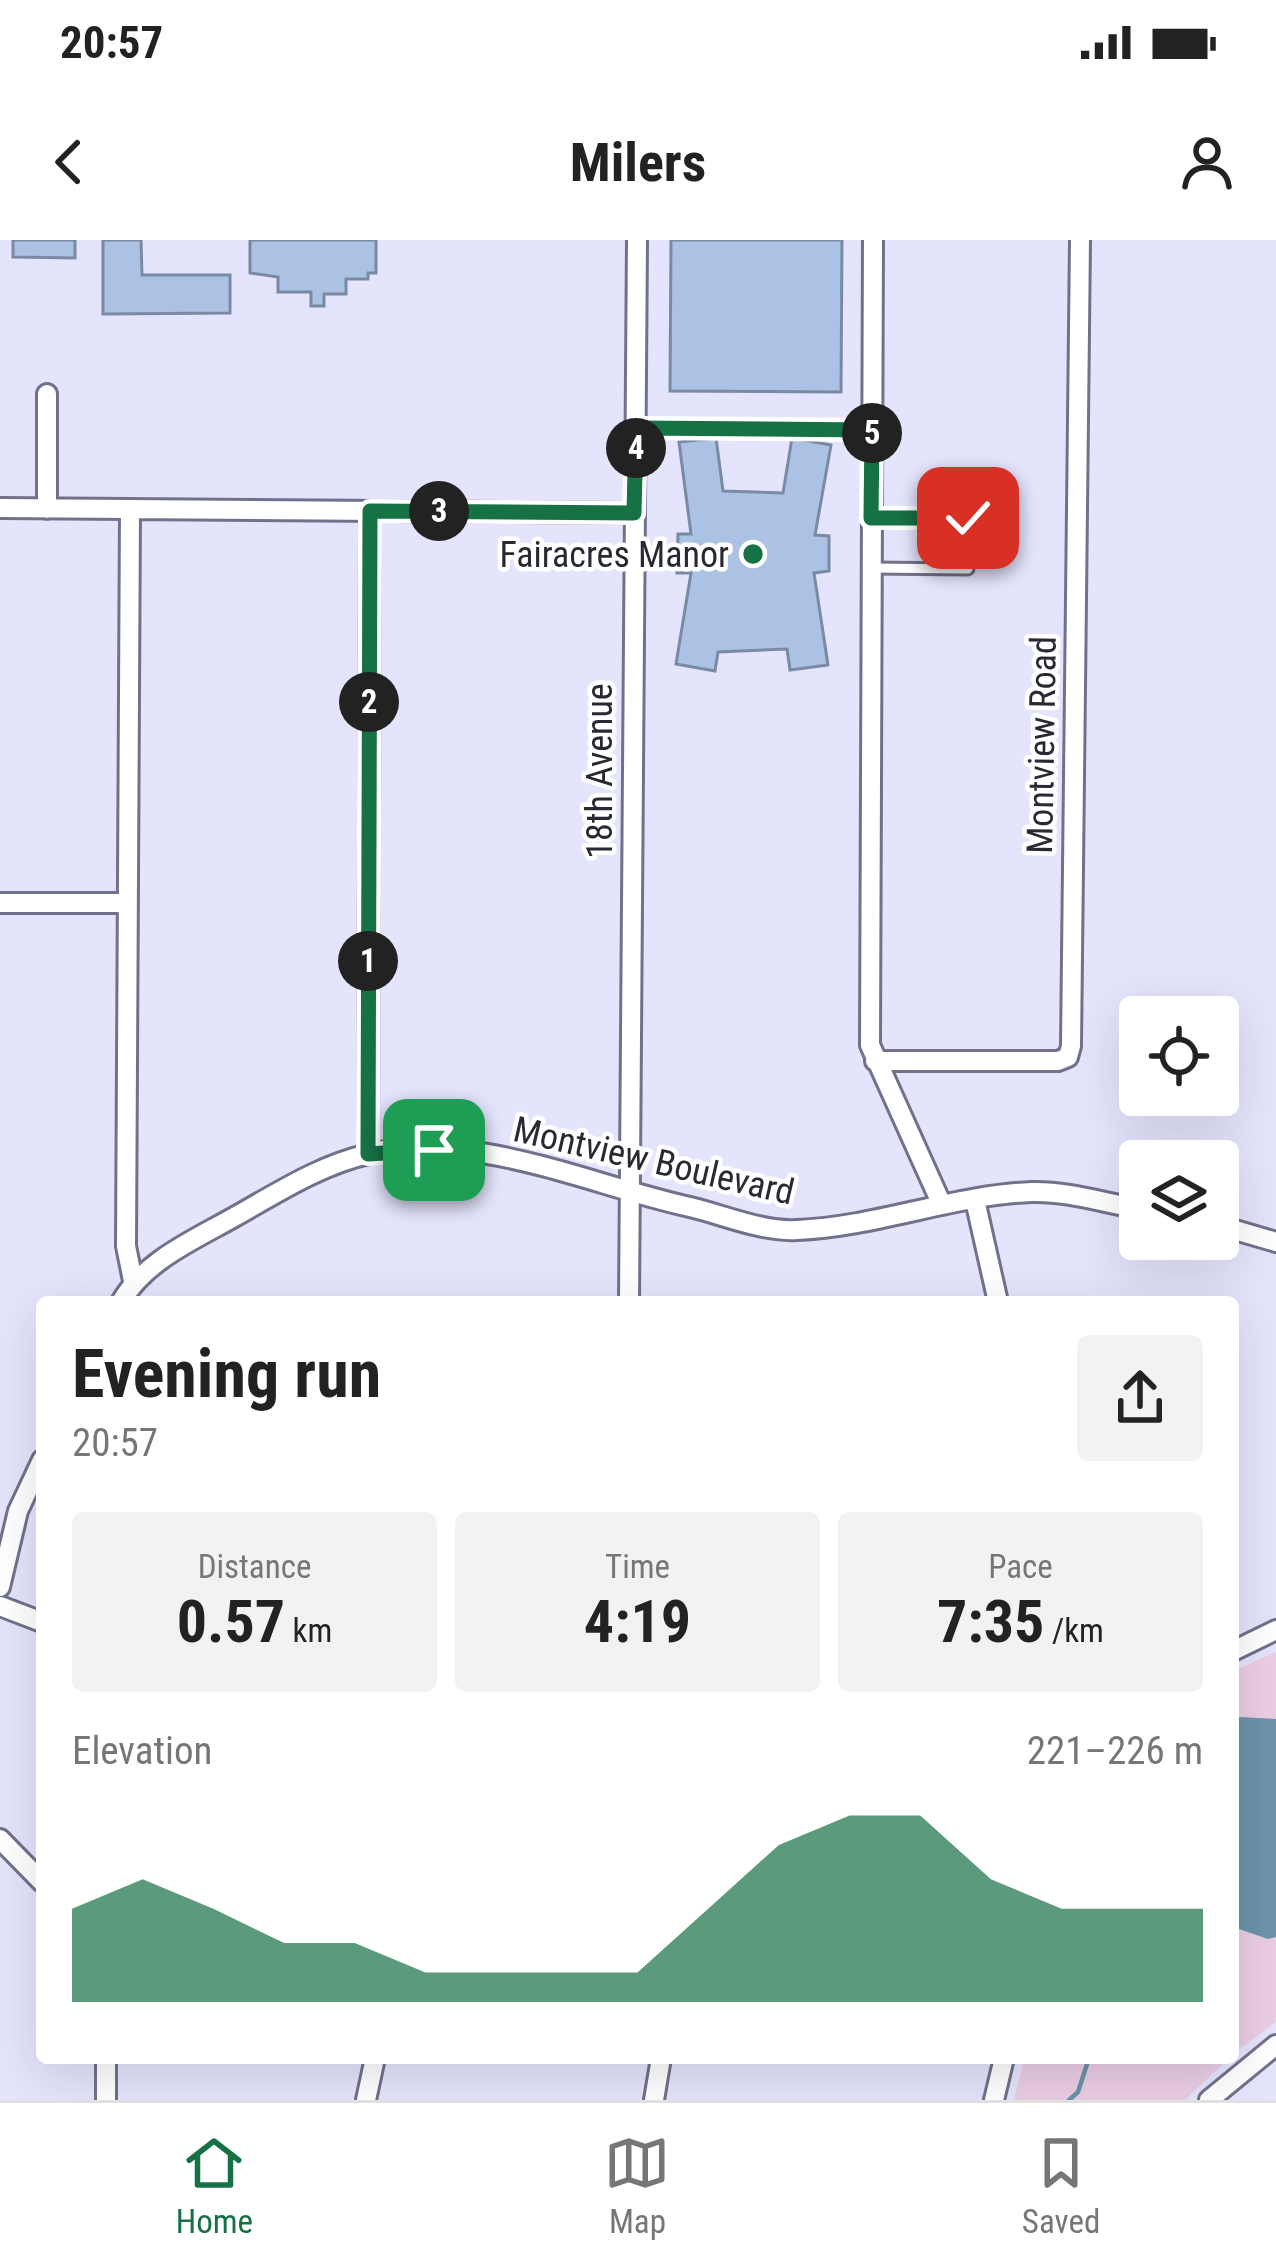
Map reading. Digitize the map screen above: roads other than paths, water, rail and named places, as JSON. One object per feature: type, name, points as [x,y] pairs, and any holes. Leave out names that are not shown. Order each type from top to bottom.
[{"type":"street","name":"18th Avenue","points":[[629,1296],[637,240]]},
{"type":"street","points":[[873,240],[868,1013],[875,1061],[942,1205]]},
{"type":"street","name":"Montview Road","points":[[875,1061],[1058,1061],[1068,1057],[1071,1046],[1080,240]]},
{"type":"street","points":[[47,394],[47,508]]},
{"type":"street","points":[[0,508],[634,513]]},
{"type":"street","points":[[130,510],[126,1246],[134,1281]]},
{"type":"street","points":[[368,1154],[370,511]]},
{"type":"street","points":[[0,903],[125,903]]},
{"type":"street","name":"Montview Boulevard","points":[[125,1296],[134,1281],[178,1249],[321,1171],[368,1154],[462,1150],[528,1162],[627,1193],[797,1230],[1036,1192],[1119,1206]]},
{"type":"street","points":[[975,1200],[997,1296]]},
{"type":"street","points":[[1239,1231],[1276,1242]]},
{"type":"street","points":[[0,1587],[18,1511],[36,1473]]},
{"type":"street","points":[[0,1606],[36,1620]]},
{"type":"street","points":[[1239,1648],[1276,1630]]},
{"type":"street","points":[[0,1839],[36,1876]]},
{"type":"street","points":[[1209,2100],[1276,2045]]},
{"type":"street","points":[[106,2064],[106,2100]]},
{"type":"street","points":[[366,2100],[374,2064]]},
{"type":"street","points":[[654,2100],[660,2064]]},
{"type":"street","points":[[994,2100],[1003,2064]]},
{"type":"lane","points":[[636,428],[872,430]]},
{"type":"lane","points":[[871,518],[968,518],[968,569],[871,568]]},
{"type":"water","points":[[1239,1717],[1276,1719],[1276,1937],[1268,1939],[1239,1929]]},
{"type":"waterway","points":[[1069,2100],[1078,2092],[1087,2064]]},
{"type":"place","name":"Fairacres Manor","points":[[753,554]]}]
